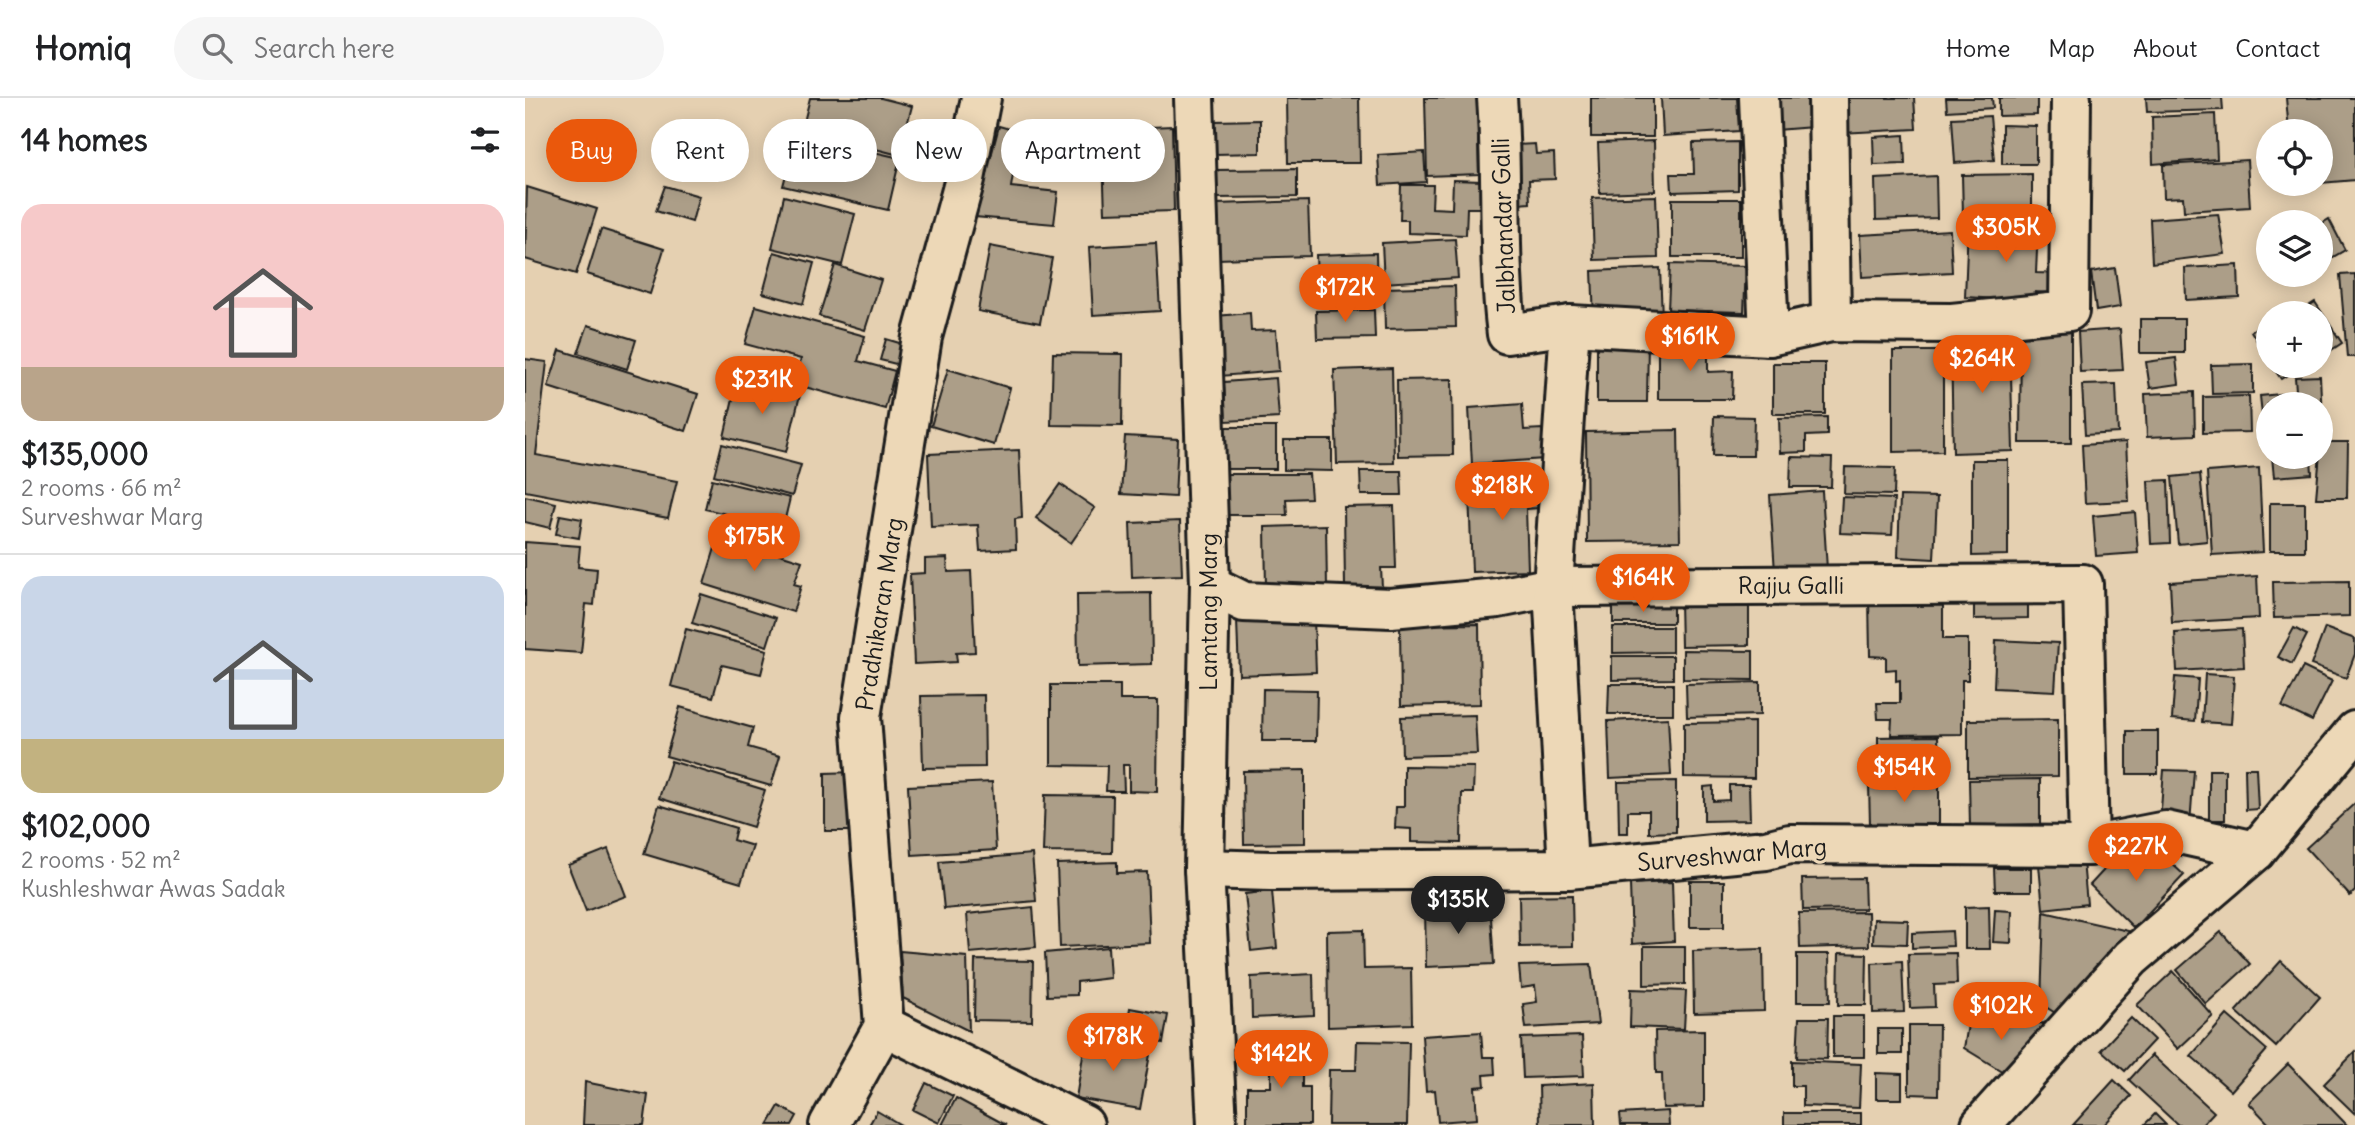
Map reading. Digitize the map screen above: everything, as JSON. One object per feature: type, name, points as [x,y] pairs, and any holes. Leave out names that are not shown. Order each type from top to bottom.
[{"type":"street","name":"Pradhikaran Marg","points":[[884,1026],[862,717],[922,337],[965,179],[981,98]]},
{"type":"street","name":"Lamtang Marg","points":[[1194,98],[1210,585],[1204,869],[1217,1125]]},
{"type":"street","name":"Jalbhandar Galli","points":[[1497,98],[1502,165],[1501,284],[1507,334],[1570,325],[1769,336],[1831,323],[1952,323],[2069,311],[2071,98]]},
{"type":"street","points":[[1759,98],[1769,336]]},
{"type":"street","points":[[1828,98],[1831,323]]},
{"type":"street","points":[[1568,869],[1553,587],[1570,325]]},
{"type":"street","name":"Rajju Galli","points":[[1210,585],[1244,602],[1391,608],[1498,598],[1553,587],[2083,584],[2089,846]]},
{"type":"street","points":[[1981,1125],[2131,958],[2256,851],[2355,731]]},
{"type":"street","name":"Surveshwar Marg","points":[[1204,869],[1568,869],[1766,850],[1790,844],[2089,846],[2167,831],[2256,851]]},
{"type":"street","points":[[829,1125],[884,1026],[1084,1125]]},
{"type":"building","points":[[810,98],[881,98],[912,106],[909,119],[891,119],[891,153],[877,149],[877,119],[805,119]]},
{"type":"building","points":[[1287,98],[1359,98],[1360,163],[1288,163]]},
{"type":"building","points":[[1425,98],[1477,98],[1479,174],[1427,176]]},
{"type":"building","points":[[1591,98],[1653,98],[1653,137],[1591,137]]},
{"type":"building","points":[[1661,98],[1737,98],[1739,131],[1663,136]]},
{"type":"building","points":[[1761,98],[1823,98],[1825,126],[1763,131]]},
{"type":"building","points":[[1839,98],[1914,98],[1916,129],[1841,133]]},
{"type":"building","points":[[1946,98],[1992,98],[1993,108],[1947,111]]},
{"type":"building","points":[[1999,98],[2037,98],[2037,115],[1999,116]]},
{"type":"building","points":[[2146,98],[2222,98],[2223,110],[2147,112]]},
{"type":"building","points":[[2286,98],[2355,98],[2355,180],[2333,182],[2333,119],[2288,119]]},
{"type":"building","points":[[2215,114],[2217,159],[2153,164],[2152,117]]},
{"type":"building","points":[[1990,116],[1994,160],[1955,163],[1952,118]]},
{"type":"building","points":[[1260,120],[1260,153],[1215,154],[1214,121]]},
{"type":"building","points":[[2002,125],[2036,126],[2036,164],[2002,164]]},
{"type":"building","points":[[1165,126],[1172,126],[1174,211],[1105,213],[1104,182],[1165,182]]},
{"type":"building","points":[[1001,127],[1001,182],[1012,182],[1011,187],[1058,192],[1054,224],[975,217],[984,182],[987,182],[987,172]]},
{"type":"building","points":[[1904,135],[1905,164],[1874,165],[1873,137]]},
{"type":"building","points":[[1654,141],[1655,191],[1600,193],[1598,143]]},
{"type":"building","points":[[1738,142],[1738,190],[1672,192],[1671,174],[1694,174],[1693,143]]},
{"type":"building","points":[[1535,144],[1536,154],[1554,153],[1555,179],[1529,180],[1530,203],[1517,204],[1514,145]]},
{"type":"building","points":[[1424,152],[1426,182],[1380,185],[1378,155]]},
{"type":"building","points":[[877,153],[891,156],[891,182],[894,182],[888,210],[783,186],[784,182],[877,182]]},
{"type":"building","points":[[2247,160],[2250,207],[2184,211],[2183,197],[2164,198],[2163,165]]},
{"type":"building","points":[[1297,169],[1297,197],[1216,198],[1216,170]]},
{"type":"building","points":[[2032,174],[2032,213],[1963,215],[1962,175]]},
{"type":"building","points":[[1936,176],[1937,218],[1876,220],[1875,179]]},
{"type":"building","points":[[1453,180],[1482,181],[1482,208],[1467,208],[1466,235],[1408,233],[1408,220],[1400,220],[1401,185],[1433,185],[1432,208],[1452,209]]},
{"type":"building","points":[[665,186],[699,196],[692,222],[656,211]]},
{"type":"building","points":[[527,187],[597,209],[576,274],[525,259]]},
{"type":"building","points":[[784,196],[855,214],[842,265],[772,248]]},
{"type":"building","points":[[1656,196],[1658,258],[1594,260],[1592,198]]},
{"type":"building","points":[[1672,199],[1741,199],[1741,257],[1672,257]]},
{"type":"building","points":[[1308,201],[1310,256],[1217,259],[1216,204]]},
{"type":"building","points":[[2218,214],[2225,254],[2152,263],[2150,219]]},
{"type":"building","points":[[1968,224],[2038,227],[2036,273],[2065,274],[2065,294],[2035,292],[2034,301],[1965,297]]},
{"type":"building","points":[[2333,227],[2345,250],[2333,257]]},
{"type":"building","points":[[601,229],[664,249],[650,294],[587,274]]},
{"type":"building","points":[[1950,230],[1952,272],[1862,277],[1860,235]]},
{"type":"building","points":[[1455,239],[1458,278],[1384,283],[1382,243]]},
{"type":"building","points":[[1156,243],[1160,311],[1093,315],[1089,247]]},
{"type":"building","points":[[990,246],[1052,258],[1040,323],[978,311]]},
{"type":"building","points":[[774,252],[814,263],[803,304],[763,293]]},
{"type":"building","points":[[1376,253],[1377,299],[1318,301],[1316,255]]},
{"type":"building","points":[[1670,264],[1746,266],[1744,312],[1668,310]]},
{"type":"building","points":[[835,265],[881,280],[865,330],[819,316]]},
{"type":"building","points":[[2238,265],[2239,297],[2186,300],[2185,268]]},
{"type":"building","points":[[1660,268],[1662,317],[1594,320],[1592,271]]},
{"type":"building","points":[[2115,268],[2120,307],[2096,311],[2091,272]]},
{"type":"building","points":[[2355,274],[2355,357],[2347,357],[2340,275]]},
{"type":"building","points":[[1455,286],[1456,327],[1385,329],[1384,288]]},
{"type":"building","points":[[756,306],[865,336],[858,361],[895,371],[885,409],[794,384],[801,359],[745,344]]},
{"type":"building","points":[[1374,310],[1375,338],[1317,339],[1316,311]]},
{"type":"building","points":[[1250,313],[1251,331],[1276,330],[1279,371],[1220,376],[1216,316]]},
{"type":"building","points":[[2140,319],[2184,319],[2184,353],[2140,353]]},
{"type":"building","points":[[588,325],[636,340],[627,369],[578,353]]},
{"type":"building","points":[[2120,329],[2123,370],[2080,372],[2078,332]]},
{"type":"building","points":[[2333,329],[2342,343],[2333,349]]},
{"type":"building","points":[[2071,332],[2071,443],[2020,443],[2021,333]]},
{"type":"building","points":[[2010,337],[2013,451],[1953,453],[1951,338]]},
{"type":"building","points":[[886,339],[906,345],[900,365],[880,360]]},
{"type":"building","points":[[1597,342],[1648,342],[1647,402],[1597,402]]},
{"type":"building","points":[[1658,342],[1708,342],[1708,372],[1733,371],[1732,399],[1658,399]]},
{"type":"building","points":[[560,350],[698,394],[686,431],[548,387]]},
{"type":"building","points":[[1893,351],[1943,351],[1943,451],[1893,452]]},
{"type":"building","points":[[1053,353],[1123,354],[1122,426],[1051,425]]},
{"type":"building","points":[[2176,358],[2179,384],[2150,388],[2146,362]]},
{"type":"building","points":[[525,359],[547,362],[536,455],[677,481],[668,518],[525,491]]},
{"type":"building","points":[[1773,363],[1825,363],[1825,414],[1773,414]]},
{"type":"building","points":[[2253,364],[2253,393],[2212,394],[2211,365]]},
{"type":"building","points":[[1392,368],[1394,463],[1337,464],[1334,370]]},
{"type":"building","points":[[948,369],[1010,388],[994,445],[931,426]]},
{"type":"building","points":[[1276,378],[1279,418],[1226,421],[1224,382]]},
{"type":"building","points":[[2295,378],[2320,378],[2321,392],[2296,392]]},
{"type":"building","points":[[1452,379],[1453,455],[1398,456],[1397,380]]},
{"type":"building","points":[[737,381],[800,395],[786,452],[724,437]]},
{"type":"building","points":[[2116,384],[2118,433],[2085,435],[2082,385]]},
{"type":"building","points":[[2194,392],[2195,435],[2147,437],[2145,394]]},
{"type":"building","points":[[2249,396],[2250,432],[2203,433],[2203,397]]},
{"type":"building","points":[[1522,404],[1524,430],[1542,429],[1544,459],[1472,464],[1469,408]]},
{"type":"building","points":[[1714,416],[1754,417],[1753,456],[1713,456]]},
{"type":"building","points":[[1827,417],[1827,435],[1806,436],[1806,452],[1780,453],[1779,418]]},
{"type":"building","points":[[1219,427],[1276,427],[1276,469],[1219,469]]},
{"type":"building","points":[[1678,430],[1680,541],[1587,542],[1586,432]]},
{"type":"building","points":[[1125,436],[1178,439],[1175,497],[1121,494]]},
{"type":"building","points":[[1284,440],[1332,440],[1332,471],[1284,470]]},
{"type":"building","points":[[2126,442],[2129,501],[2085,503],[2082,445]]},
{"type":"building","points":[[2333,442],[2348,442],[2347,498],[2316,498],[2319,469],[2333,469]]},
{"type":"building","points":[[722,444],[801,465],[792,496],[714,475]]},
{"type":"building","points":[[1019,450],[1022,518],[1015,519],[1016,549],[980,551],[978,525],[931,527],[928,454]]},
{"type":"building","points":[[1791,457],[1832,458],[1831,487],[1790,487]]},
{"type":"building","points":[[1972,460],[2008,460],[2008,555],[1972,556]]},
{"type":"building","points":[[1845,467],[1895,468],[1894,495],[1844,494]]},
{"type":"building","points":[[2259,469],[2263,552],[2212,555],[2207,472]]},
{"type":"building","points":[[2273,469],[2312,469],[2312,474],[2274,477]]},
{"type":"building","points":[[1360,471],[1401,471],[1402,495],[1361,495]]},
{"type":"building","points":[[1538,473],[1539,508],[1526,509],[1528,570],[1472,572],[1469,492],[1489,491],[1489,475]]},
{"type":"building","points":[[1224,474],[1309,474],[1311,498],[1286,499],[1287,515],[1223,515]]},
{"type":"building","points":[[2200,474],[2207,541],[2178,544],[2172,477]]},
{"type":"building","points":[[712,479],[790,498],[783,527],[705,509]]},
{"type":"building","points":[[2168,480],[2170,543],[2151,544],[2148,481]]},
{"type":"building","points":[[1060,484],[1095,508],[1071,543],[1036,518]]},
{"type":"building","points":[[1822,491],[1827,569],[1775,572],[1770,495]]},
{"type":"building","points":[[525,496],[556,503],[550,528],[525,522]]},
{"type":"building","points":[[1900,496],[1937,497],[1934,559],[1898,557]]},
{"type":"building","points":[[1842,497],[1894,499],[1892,535],[1840,533]]},
{"type":"building","points":[[2270,503],[2305,503],[2305,551],[2270,551]]},
{"type":"building","points":[[1394,506],[1396,568],[1381,568],[1382,587],[1345,588],[1344,507]]},
{"type":"building","points":[[2135,512],[2138,553],[2096,556],[2093,516]]},
{"type":"building","points":[[560,515],[582,519],[579,538],[556,534]]},
{"type":"building","points":[[1180,521],[1182,575],[1132,577],[1130,523]]},
{"type":"building","points":[[1326,525],[1327,588],[1266,590],[1265,527]]},
{"type":"building","points":[[719,535],[802,561],[794,584],[801,586],[793,612],[704,584]]},
{"type":"building","points":[[525,542],[580,546],[578,567],[597,569],[594,605],[586,604],[581,653],[525,649]]},
{"type":"building","points":[[947,558],[948,572],[971,571],[975,652],[956,653],[957,662],[914,664],[910,574],[925,573],[925,559]]},
{"type":"building","points":[[2257,576],[2259,618],[2172,623],[2170,582]]},
{"type":"building","points":[[2349,581],[2349,616],[2274,618],[2273,582]]},
{"type":"building","points":[[1151,593],[1152,664],[1078,666],[1077,594]]},
{"type":"building","points":[[701,594],[776,618],[767,646],[692,623]]},
{"type":"building","points":[[1974,596],[2028,596],[2028,618],[1974,619]]},
{"type":"building","points":[[1869,597],[1943,597],[1943,639],[1968,639],[1968,680],[1962,680],[1962,734],[1891,735],[1892,719],[1878,719],[1877,703],[1900,703],[1900,680],[1896,681],[1896,669],[1886,670],[1886,657],[1870,656]]},
{"type":"building","points":[[1680,601],[1749,601],[1749,645],[1681,646]]},
{"type":"building","points":[[1613,605],[1673,605],[1673,623],[1613,623]]},
{"type":"building","points":[[1314,619],[1316,672],[1239,675],[1237,621]]},
{"type":"building","points":[[1479,624],[1480,704],[1401,706],[1400,625]]},
{"type":"building","points":[[1613,627],[1672,627],[1672,652],[1613,653]]},
{"type":"building","points":[[2294,628],[2307,635],[2292,664],[2278,657]]},
{"type":"building","points":[[2325,628],[2355,639],[2355,654],[2346,678],[2311,665]]},
{"type":"building","points":[[686,629],[767,650],[761,674],[722,665],[713,697],[671,686]]},
{"type":"building","points":[[2242,629],[2244,667],[2177,671],[2175,633]]},
{"type":"building","points":[[1996,640],[2058,643],[2055,691],[1994,688]]},
{"type":"building","points":[[1683,650],[1753,651],[1753,680],[1683,679]]},
{"type":"building","points":[[1612,656],[1673,656],[1673,679],[1612,680]]},
{"type":"building","points":[[2303,667],[2332,681],[2312,721],[2282,707]]},
{"type":"building","points":[[2205,674],[2234,676],[2231,724],[2202,722]]},
{"type":"building","points":[[2175,677],[2198,679],[2195,721],[2172,719]]},
{"type":"building","points":[[1760,682],[1760,715],[1687,717],[1686,684]]},
{"type":"building","points":[[1609,684],[1673,684],[1673,714],[1608,714]]},
{"type":"building","points":[[1051,685],[1120,685],[1120,700],[1158,700],[1157,792],[1129,791],[1129,765],[1123,765],[1124,791],[1106,791],[1107,766],[1051,765]]},
{"type":"building","points":[[1263,689],[1317,690],[1316,741],[1262,741]]},
{"type":"building","points":[[984,695],[985,767],[923,768],[921,696]]},
{"type":"building","points":[[680,707],[753,728],[748,747],[780,756],[771,786],[666,756]]},
{"type":"building","points":[[1475,715],[1477,754],[1402,756],[1401,717]]},
{"type":"building","points":[[1668,718],[1671,775],[1610,778],[1608,721]]},
{"type":"building","points":[[2058,719],[2058,776],[1968,777],[1968,720]]},
{"type":"building","points":[[1754,722],[1754,778],[1684,777],[1684,723]]},
{"type":"building","points":[[2127,731],[2158,731],[2158,774],[2127,774]]},
{"type":"building","points":[[1938,736],[1939,776],[1878,778],[1878,737]]},
{"type":"building","points":[[671,761],[765,790],[753,827],[659,798]]},
{"type":"building","points":[[1404,766],[1474,767],[1473,793],[1462,793],[1461,843],[1411,842],[1411,829],[1395,828],[1396,807],[1404,807]]},
{"type":"building","points":[[2245,768],[2256,768],[2258,809],[2246,810]]},
{"type":"building","points":[[1305,770],[1305,843],[1244,844],[1243,771]]},
{"type":"building","points":[[2164,770],[2194,771],[2190,824],[2160,822]]},
{"type":"building","points":[[2209,770],[2225,770],[2225,820],[2209,820]]},
{"type":"building","points":[[854,772],[854,831],[825,831],[825,773]]},
{"type":"building","points":[[2040,779],[2040,824],[1970,826],[1969,780]]},
{"type":"building","points":[[1676,781],[1676,832],[1649,833],[1649,811],[1628,811],[1628,833],[1619,833],[1618,782]]},
{"type":"building","points":[[992,782],[996,850],[912,855],[908,786]]},
{"type":"building","points":[[1939,783],[1939,824],[1870,824],[1869,784]]},
{"type":"building","points":[[1729,785],[1749,785],[1750,820],[1704,821],[1704,787],[1713,786],[1713,801],[1729,800]]},
{"type":"building","points":[[1045,795],[1113,796],[1112,853],[1043,852]]},
{"type":"building","points":[[2355,803],[2355,891],[2350,896],[2306,848]]},
{"type":"building","points":[[659,805],[736,828],[733,840],[753,846],[741,883],[644,854]]},
{"type":"building","points":[[2130,842],[2146,857],[2155,848],[2184,875],[2134,928],[2090,885]]},
{"type":"building","points":[[608,849],[626,896],[586,911],[568,865]]},
{"type":"building","points":[[1032,854],[1036,901],[944,909],[939,862]]},
{"type":"building","points":[[2083,861],[2087,904],[2043,909],[2039,865]]},
{"type":"building","points":[[1117,862],[1117,873],[1147,872],[1150,943],[1060,947],[1057,864]]},
{"type":"building","points":[[1994,868],[2031,868],[2031,891],[1995,891]]},
{"type":"building","points":[[1864,878],[1865,909],[1803,910],[1802,879]]},
{"type":"building","points":[[1690,881],[1724,881],[1724,927],[1690,927]]},
{"type":"building","points":[[1672,882],[1674,941],[1632,944],[1630,884]]},
{"type":"building","points":[[1272,891],[1277,948],[1251,951],[1245,894]]},
{"type":"building","points":[[1572,895],[1573,946],[1520,947],[1519,896]]},
{"type":"building","points":[[1478,902],[1479,918],[1491,918],[1494,964],[1426,967],[1425,905]]},
{"type":"building","points":[[1989,906],[1990,949],[1965,949],[1965,907]]},
{"type":"building","points":[[1033,907],[1036,947],[970,953],[967,914]]},
{"type":"building","points":[[1995,910],[2012,911],[2011,943],[1993,942]]},
{"type":"building","points":[[1868,912],[1869,946],[1800,948],[1799,913]]},
{"type":"building","points":[[2044,912],[2133,932],[2057,1014],[2041,1004]]},
{"type":"building","points":[[1874,919],[1908,920],[1907,944],[1873,943]]},
{"type":"building","points":[[1363,930],[1364,969],[1411,968],[1412,1024],[1328,1027],[1327,931]]},
{"type":"building","points":[[1952,931],[1953,946],[1912,948],[1912,933]]},
{"type":"building","points":[[2221,932],[2250,964],[2206,1004],[2177,970]]},
{"type":"building","points":[[1644,946],[1685,946],[1685,984],[1644,985]]},
{"type":"building","points":[[1108,947],[1110,978],[1077,982],[1077,995],[1047,996],[1045,953]]},
{"type":"building","points":[[1763,949],[1764,1011],[1694,1013],[1693,951]]},
{"type":"building","points":[[900,951],[967,957],[969,1031],[903,998]]},
{"type":"building","points":[[1839,953],[1867,954],[1866,1005],[1838,1005]]},
{"type":"building","points":[[1956,953],[1957,984],[1934,985],[1935,1007],[1910,1008],[1908,954]]},
{"type":"building","points":[[1797,954],[1829,954],[1830,1002],[1797,1002]]},
{"type":"building","points":[[975,960],[1033,961],[1032,1021],[974,1020]]},
{"type":"building","points":[[1902,961],[1904,1012],[1873,1013],[1872,963]]},
{"type":"building","points":[[2281,961],[2320,997],[2276,1047],[2236,1011]]},
{"type":"building","points":[[1591,964],[1598,1024],[1526,1028],[1523,1004],[1537,1002],[1535,986],[1521,988],[1519,966]]},
{"type":"building","points":[[2173,971],[2213,1016],[2178,1049],[2137,1005]]},
{"type":"building","points":[[1313,974],[1314,1015],[1252,1018],[1251,977]]},
{"type":"building","points":[[1631,989],[1686,991],[1684,1029],[1630,1027]]},
{"type":"building","points":[[1130,1008],[1168,1015],[1163,1043],[1125,1036]]},
{"type":"building","points":[[2227,1015],[2267,1050],[2231,1091],[2191,1056]]},
{"type":"building","points":[[1833,1016],[1864,1016],[1864,1057],[1833,1057]]},
{"type":"building","points":[[1799,1018],[1828,1018],[1827,1059],[1797,1058]]},
{"type":"building","points":[[2131,1018],[2154,1040],[2125,1071],[2101,1050]]},
{"type":"building","points":[[2049,1023],[2005,1073],[1964,1048],[1968,1025]]},
{"type":"building","points":[[1909,1025],[1939,1025],[1938,1095],[1909,1094]]},
{"type":"building","points":[[1878,1029],[1902,1029],[1902,1054],[1878,1054]]},
{"type":"building","points":[[1704,1030],[1704,1107],[1663,1108],[1662,1073],[1656,1073],[1655,1031]]},
{"type":"building","points":[[1481,1032],[1483,1057],[1494,1057],[1495,1074],[1484,1075],[1485,1086],[1475,1087],[1477,1119],[1438,1122],[1435,1090],[1426,1091],[1422,1036]]},
{"type":"building","points":[[1582,1036],[1584,1076],[1523,1078],[1521,1038]]},
{"type":"building","points":[[1086,1037],[1151,1049],[1140,1109],[1076,1098]]},
{"type":"building","points":[[1271,1041],[1302,1041],[1302,1087],[1310,1087],[1310,1125],[1247,1125],[1247,1087],[1271,1087]]},
{"type":"building","points":[[1357,1041],[1409,1042],[1407,1125],[1328,1125],[1329,1070],[1356,1070]]},
{"type":"building","points":[[2355,1052],[2355,1114],[2324,1084]]},
{"type":"building","points":[[2152,1055],[2214,1112],[2202,1125],[2178,1125],[2129,1080]]},
{"type":"building","points":[[1792,1061],[1861,1064],[1859,1108],[1803,1106],[1803,1086],[1792,1086]]},
{"type":"building","points":[[2288,1064],[2347,1125],[2270,1125],[2249,1103]]},
{"type":"building","points":[[1876,1073],[1902,1074],[1902,1099],[1876,1099]]},
{"type":"building","points":[[2114,1080],[2131,1096],[2104,1125],[2073,1125]]},
{"type":"building","points":[[585,1082],[648,1095],[644,1125],[583,1125]]},
{"type":"building","points":[[926,1083],[953,1096],[939,1123],[913,1110]]},
{"type":"building","points":[[1594,1083],[1595,1125],[1540,1125],[1539,1086]]},
{"type":"building","points":[[956,1098],[1006,1125],[942,1125]]},
{"type":"building","points":[[779,1106],[797,1116],[792,1125],[768,1125]]},
{"type":"building","points":[[877,1111],[901,1125],[869,1125]]},
{"type":"building","points":[[1668,1111],[1669,1125],[1621,1125],[1620,1114]]},
{"type":"building","points":[[1784,1113],[1861,1113],[1861,1125],[1784,1125]]},
{"type":"building","points":[[2155,1114],[2166,1125],[2144,1125]]}]
